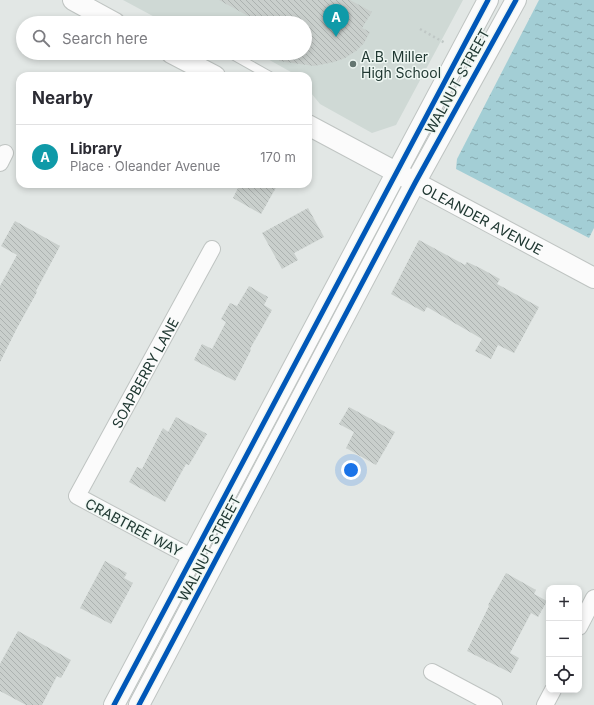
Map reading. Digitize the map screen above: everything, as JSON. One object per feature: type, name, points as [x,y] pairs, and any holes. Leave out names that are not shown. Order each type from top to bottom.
[{"type":"street","points":[[73,0],[103,16]]},
{"type":"street","name":"WALNUT STREET","points":[[114,705],[395,172],[488,0]]},
{"type":"street","name":"WALNUT STREET","points":[[139,705],[415,183],[516,0]]},
{"type":"street","points":[[185,60],[208,72]]},
{"type":"street","name":"OLEANDER AVENUE","points":[[312,127],[594,278]]},
{"type":"street","name":"SOAPBERRY LANE","points":[[77,496],[212,249]]},
{"type":"street","name":"CRABTREE WAY","points":[[77,496],[191,557]]},
{"type":"street","points":[[582,621],[594,598]]},
{"type":"street","points":[[432,672],[494,705]]},
{"type":"street","points":[[545,705],[551,693]]},
{"type":"lane","points":[[241,60],[263,72]]},
{"type":"path","points":[[420,29],[448,45]]},
{"type":"shaded area","name":"A.B. Miller High School","points":[[123,0],[463,0],[396,125],[372,133],[320,104],[312,94],[312,72],[291,72],[269,60],[312,60],[312,16],[153,16]]},
{"type":"water","points":[[539,0],[594,0],[594,228],[589,238],[456,169],[457,159]]},
{"type":"building","points":[[219,0],[350,0],[372,12],[362,28],[370,32],[364,43],[356,51],[345,58],[334,62],[314,66],[279,61],[312,60],[312,16],[248,16]]},
{"type":"building","points":[[238,188],[276,188],[261,214],[233,198]]},
{"type":"building","points":[[308,208],[324,237],[294,253],[298,260],[282,269],[262,233]]},
{"type":"building","points":[[15,221],[60,246],[0,362],[0,286],[17,255],[1,246]]},
{"type":"building","points":[[419,240],[465,265],[467,262],[500,279],[497,284],[539,307],[514,353],[498,345],[491,359],[475,351],[482,339],[427,307],[424,312],[391,294]]},
{"type":"building","points":[[249,286],[268,297],[264,305],[272,310],[250,349],[251,350],[235,381],[194,360],[202,344],[212,349],[226,322],[221,319],[230,303],[237,306]]},
{"type":"building","points":[[349,407],[395,432],[376,465],[346,448],[354,432],[339,424]]},
{"type":"building","points":[[176,417],[207,434],[189,465],[186,464],[165,502],[129,482],[137,467],[142,469],[163,428],[168,432]]},
{"type":"building","points":[[105,561],[127,573],[124,578],[133,583],[111,624],[80,608]]},
{"type":"building","points":[[506,573],[536,590],[534,594],[546,600],[538,617],[531,613],[510,653],[519,658],[511,673],[467,651],[489,606],[488,605]]},
{"type":"building","points":[[18,631],[71,660],[61,678],[57,676],[42,705],[26,705],[0,691],[0,664]]},
{"type":"cycle path","points":[[114,705],[488,0]]},
{"type":"cycle path","points":[[139,705],[415,183],[516,0]]},
{"type":"place","name":"Library","points":[[336,37]]},
{"type":"place","name":"A.B. Miller High School","points":[[353,64]]}]
